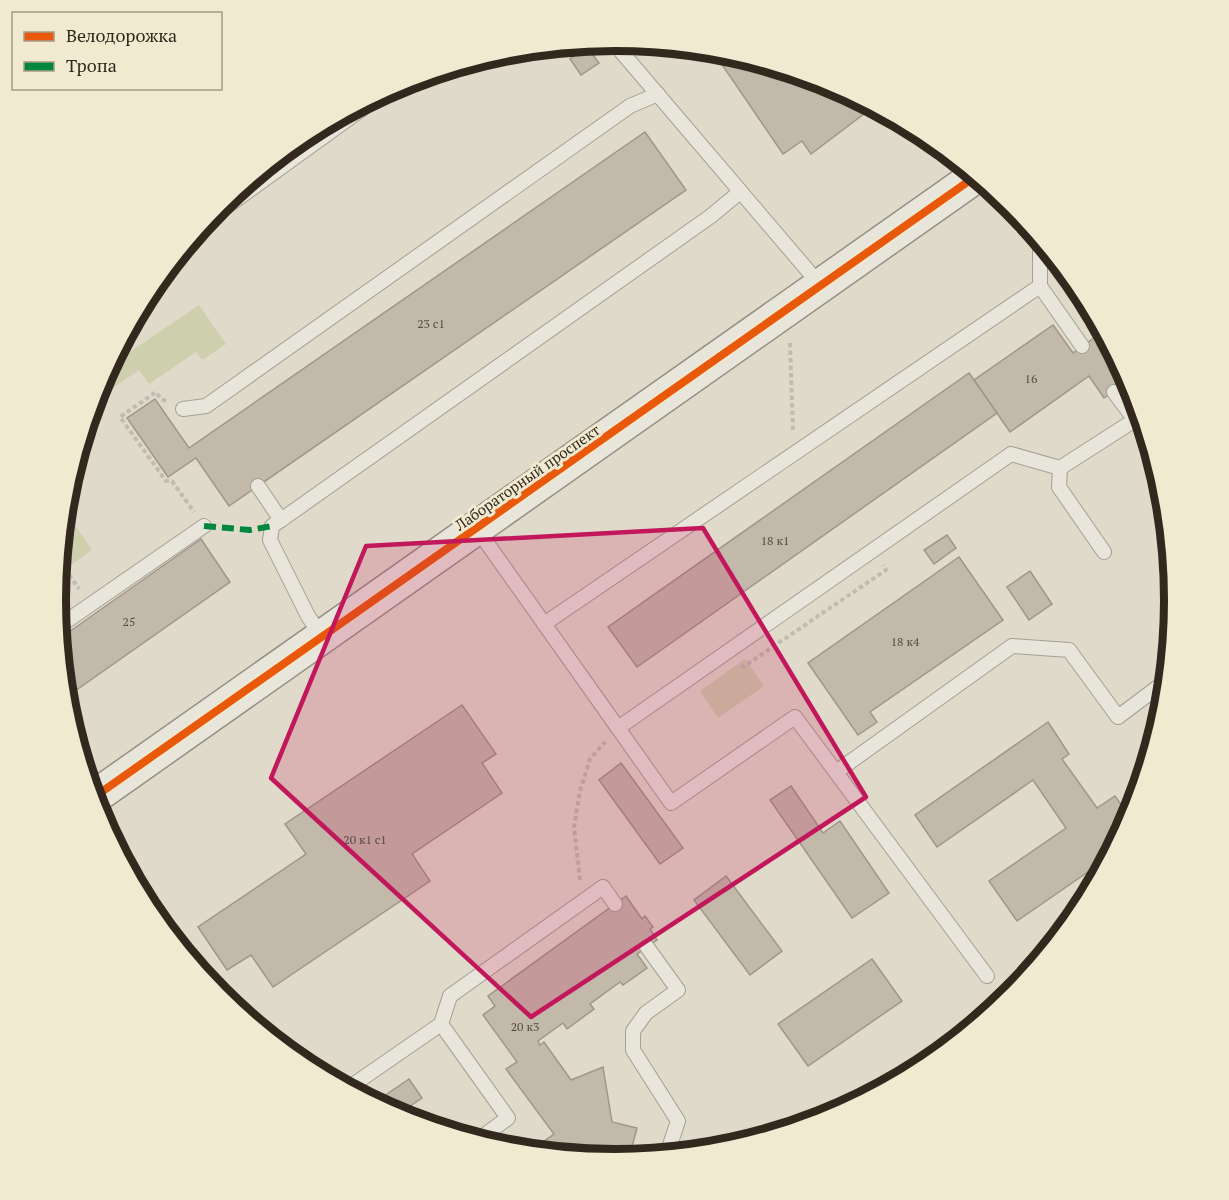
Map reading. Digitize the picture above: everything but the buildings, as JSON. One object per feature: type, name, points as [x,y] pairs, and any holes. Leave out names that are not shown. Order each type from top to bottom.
[{"type":"street","name":"Лабораторный проспект","points":[[101,792],[969,181]]},
{"type":"lane","points":[[622,51],[820,286]]},
{"type":"lane","points":[[183,409],[206,406],[630,106],[658,94]]},
{"type":"lane","points":[[250,190],[337,127]]},
{"type":"lane","points":[[322,637],[308,616],[270,540],[273,526],[711,216],[740,192]]},
{"type":"lane","points":[[1040,254],[1040,286],[1082,346]]},
{"type":"lane","points":[[544,624],[1040,286]]},
{"type":"lane","points":[[1114,392],[1128,407]]},
{"type":"lane","points":[[618,728],[1011,454],[1060,468],[1133,421]]},
{"type":"lane","points":[[1060,468],[1059,487],[1104,552]]},
{"type":"lane","points":[[258,486],[281,520]]},
{"type":"lane","points":[[67,621],[204,526]]},
{"type":"lane","points":[[477,528],[671,803],[795,717],[987,976]]},
{"type":"lane","points":[[836,772],[1012,646],[1069,650],[1118,717],[1156,688]]},
{"type":"lane","points":[[355,1083],[441,1024],[450,996],[603,887],[615,904]]},
{"type":"lane","points":[[647,947],[678,990],[646,1013],[633,1031],[633,1050],[678,1121],[670,1146]]},
{"type":"lane","points":[[441,1024],[508,1118],[487,1133]]},
{"type":"path","points":[[790,342],[794,454]]},
{"type":"path","points":[[183,409],[161,399],[156,392],[120,417],[166,481],[172,481],[204,526]]},
{"type":"path","points":[[67,573],[90,605]]},
{"type":"path","points":[[584,902],[574,827],[580,791],[590,759],[606,741]]},
{"type":"highlighted area","points":[[703,528],[866,797],[531,1017],[271,778],[366,546]]},
{"type":"green space","points":[[199,305],[226,344],[202,360],[196,352],[149,384],[139,370],[106,393],[122,358]]},
{"type":"green space","points":[[71,520],[92,550],[67,568]]},
{"type":"green space","points":[[745,659],[764,686],[718,718],[700,691]]},
{"type":"marked path","points":[[204,526],[250,530],[272,526]]},
{"type":"cycle path","points":[[101,792],[969,181]]}]
